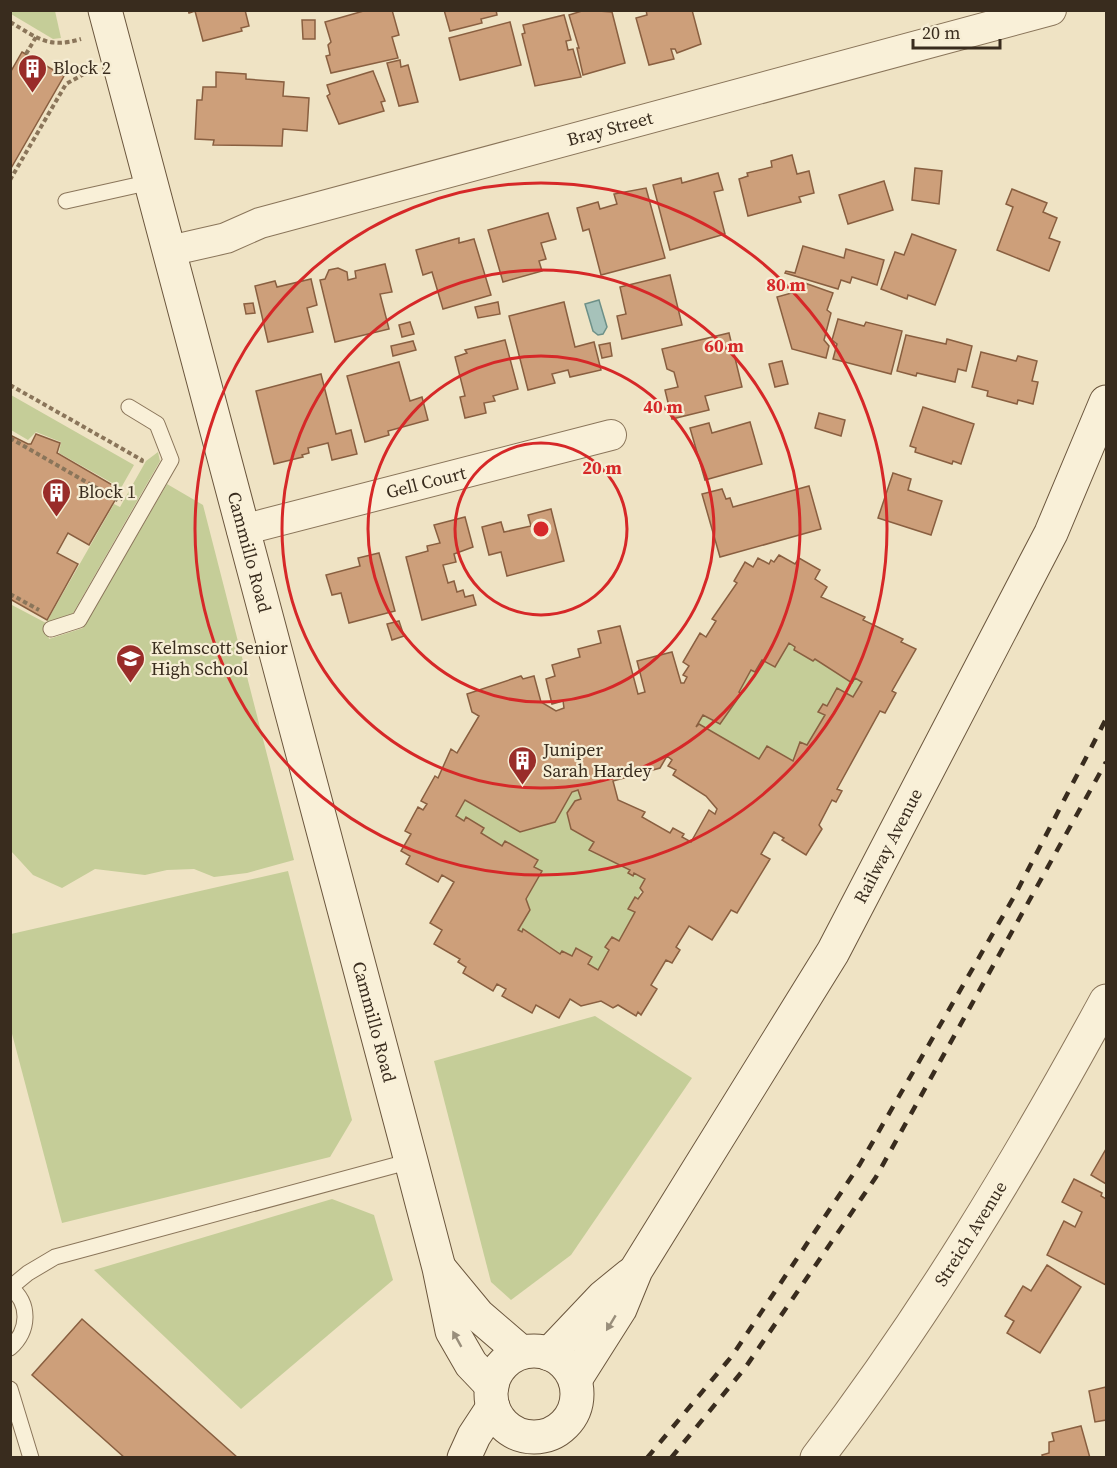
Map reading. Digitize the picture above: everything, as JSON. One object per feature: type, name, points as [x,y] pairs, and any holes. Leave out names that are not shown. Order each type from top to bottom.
[{"type":"main road","name":"Cammillo Road","points":[[105,10],[411,1161],[439,1268],[452,1331],[492,1397]]},
{"type":"main road","name":"Railway Avenue","points":[[574,1380],[620,1309],[636,1270],[833,952],[1050,533],[1107,402]]},
{"type":"main road","name":"Streich Avenue","points":[[817,1458],[873,1384],[974,1230],[1033,1135],[1107,1001]]},
{"type":"main road","name":"Cammillo Road","points":[[439,1268],[478,1315],[535,1353]]},
{"type":"main road","name":"Railway Avenue","points":[[464,1458],[492,1397],[499,1369],[535,1353],[636,1270]]},
{"type":"main road","points":[[492,1397],[502,1423],[517,1447],[536,1436],[555,1431],[569,1418],[577,1400],[574,1380],[565,1364],[535,1353]]},
{"type":"street","name":"Bray Street","points":[[169,251],[226,237],[260,223],[1051,10]]},
{"type":"street","name":"Gell Court","points":[[242,530],[611,435]]},
{"type":"lane","points":[[66,201],[151,182]]},
{"type":"lane","points":[[49,622],[79,620],[171,460],[157,424],[129,407]]},
{"type":"lane","points":[[10,1348],[24,1329],[26,1316],[23,1303],[11,1287],[28,1273],[55,1257],[411,1161]]},
{"type":"lane","points":[[10,1389],[31,1458]]},
{"type":"path","points":[[10,22],[55,45],[81,39]]},
{"type":"path","points":[[26,54],[36,37]]},
{"type":"path","points":[[10,180],[66,84],[78,75],[118,63]]},
{"type":"path","points":[[10,385],[142,460],[138,468]]},
{"type":"path","points":[[10,438],[119,501],[124,493]]},
{"type":"path","points":[[10,594],[49,622]]},
{"type":"green space","points":[[11,10],[55,11],[61,38],[53,39],[11,14]]},
{"type":"green space","points":[[11,395],[134,465],[121,488],[59,453],[61,442],[36,432],[28,440],[11,430]]},
{"type":"green space","points":[[158,452],[160,461],[72,615],[46,624],[49,639],[83,628],[167,484],[203,505],[294,860],[247,873],[214,877],[194,869],[167,870],[145,875],[95,869],[62,888],[33,875],[11,851],[10,604],[46,623],[114,504],[120,507],[146,461]]},
{"type":"green space","points":[[789,643],[795,647],[794,650],[813,661],[815,659],[852,683],[855,678],[862,682],[853,697],[837,688],[827,706],[823,704],[818,712],[825,715],[807,745],[800,742],[793,761],[759,759],[696,727],[703,715],[720,724],[740,695],[739,692],[751,670],[755,672],[762,660],[775,667]]},
{"type":"green space","points":[[578,790],[581,799],[571,829],[594,842],[589,850],[630,870],[628,873],[633,875],[634,873],[645,879],[638,899],[635,898],[628,908],[635,912],[619,941],[611,937],[606,947],[609,950],[598,970],[588,964],[592,957],[577,948],[572,956],[562,951],[560,954],[524,930],[522,932],[518,930],[530,910],[526,899],[542,872],[534,867],[538,860],[505,841],[502,846],[456,816],[465,800],[521,832],[555,821],[572,792]]},
{"type":"green space","points":[[288,871],[352,1120],[330,1157],[62,1223],[11,1030],[11,934]]},
{"type":"green space","points":[[595,1016],[692,1078],[571,1255],[511,1300],[491,1282],[434,1061]]},
{"type":"green space","points":[[332,1199],[374,1215],[393,1280],[241,1409],[94,1270]]},
{"type":"water","points":[[599,300],[607,327],[603,334],[598,335],[593,331],[585,304]]},
{"type":"building","points":[[188,10],[245,10],[249,26],[241,28],[242,31],[203,41],[195,11],[189,13]]},
{"type":"building","points":[[367,10],[392,10],[399,35],[392,37],[398,58],[331,73],[326,56],[330,55],[328,45],[331,42],[325,22]]},
{"type":"building","points":[[444,10],[496,10],[497,15],[481,19],[482,23],[450,31]]},
{"type":"building","points":[[585,10],[612,12],[625,63],[583,75],[577,48],[579,48],[569,15]]},
{"type":"building","points":[[646,10],[692,10],[701,44],[677,53],[675,49],[671,49],[674,59],[649,65],[636,18],[647,15]]},
{"type":"building","points":[[564,15],[571,40],[566,41],[568,50],[573,49],[581,77],[535,86],[522,34],[525,33],[523,25]]},
{"type":"building","points":[[302,20],[315,20],[315,39],[303,39]]},
{"type":"building","points":[[510,22],[521,65],[460,80],[449,38]]},
{"type":"building","name":"Block 2","points":[[22,52],[64,76],[10,170],[10,73]]},
{"type":"building","points":[[400,60],[401,67],[408,65],[418,102],[399,106],[387,63]]},
{"type":"building","points":[[373,71],[385,101],[381,102],[384,111],[339,124],[327,96],[330,94],[327,85]]},
{"type":"building","points":[[216,72],[246,74],[246,79],[284,82],[283,96],[309,98],[307,131],[283,129],[282,146],[213,145],[214,140],[195,139],[197,100],[202,100],[203,87],[216,87]]},
{"type":"building","points":[[792,155],[797,174],[809,171],[814,193],[799,197],[801,202],[748,216],[739,179],[748,176],[747,173],[772,167],[771,161]]},
{"type":"building","points":[[915,168],[942,171],[939,204],[912,200]]},
{"type":"building","points":[[718,173],[723,190],[714,192],[725,234],[670,250],[653,185],[681,178],[682,183]]},
{"type":"building","points":[[884,181],[893,210],[848,224],[839,195]]},
{"type":"building","points":[[646,188],[665,258],[601,275],[589,229],[583,231],[577,208],[598,202],[600,209],[617,204],[614,194]]},
{"type":"building","points":[[1012,189],[1047,203],[1043,212],[1057,218],[1049,238],[1060,242],[1049,271],[997,250],[1013,207],[1006,204]]},
{"type":"building","points":[[548,213],[556,239],[541,243],[546,259],[539,261],[542,271],[503,282],[488,230]]},
{"type":"building","points":[[912,234],[956,250],[935,305],[908,295],[907,299],[881,289],[895,252],[904,255]]},
{"type":"building","points":[[459,238],[459,243],[474,239],[491,295],[443,309],[432,272],[423,275],[416,250]]},
{"type":"building","points":[[803,246],[844,258],[846,249],[884,260],[877,285],[852,277],[850,283],[841,280],[838,289],[785,273],[786,271],[795,273]]},
{"type":"building","points":[[385,264],[392,292],[380,294],[389,329],[335,342],[320,280],[325,279],[329,270],[338,268],[347,272],[348,280],[356,278],[355,271]]},
{"type":"building","points":[[670,275],[682,325],[622,339],[617,316],[626,314],[620,287]]},
{"type":"building","points":[[311,279],[317,305],[307,308],[313,332],[268,342],[255,286],[275,281],[277,287]]},
{"type":"building","points":[[802,282],[833,293],[827,310],[831,313],[824,340],[829,346],[826,358],[792,349],[777,297],[799,291]]},
{"type":"building","points":[[498,302],[500,314],[478,318],[475,307]]},
{"type":"building","points":[[564,302],[575,347],[594,342],[601,370],[570,377],[568,370],[552,374],[555,383],[528,390],[509,316]]},
{"type":"building","points":[[253,303],[255,313],[246,314],[244,304]]},
{"type":"building","points":[[838,319],[864,326],[866,322],[902,331],[891,374],[833,359],[837,344],[832,340]]},
{"type":"building","points":[[410,322],[414,334],[402,337],[399,325]]},
{"type":"building","points":[[729,333],[742,387],[705,396],[709,410],[672,419],[665,390],[678,387],[674,372],[667,369],[662,349]]},
{"type":"building","points":[[906,335],[946,344],[947,339],[972,346],[966,371],[958,369],[955,382],[897,371]]},
{"type":"building","points":[[505,340],[518,389],[493,396],[495,401],[484,403],[486,413],[465,418],[460,397],[465,396],[455,357],[467,353],[465,350]]},
{"type":"building","points":[[413,341],[416,350],[393,356],[391,346]]},
{"type":"building","points":[[610,343],[612,356],[602,358],[599,345]]},
{"type":"building","points":[[981,352],[1016,361],[1018,356],[1037,361],[1032,381],[1038,382],[1033,404],[1018,400],[1017,404],[987,396],[988,391],[972,387]]},
{"type":"building","points":[[782,361],[788,384],[775,387],[769,364]]},
{"type":"building","points":[[399,362],[410,401],[422,397],[428,420],[388,431],[389,435],[365,442],[347,376]]},
{"type":"building","points":[[321,374],[336,434],[351,430],[357,454],[332,460],[328,443],[308,448],[309,453],[302,455],[303,457],[274,464],[256,391]]},
{"type":"building","points":[[923,407],[974,424],[961,464],[953,461],[952,464],[915,452],[916,448],[910,446]]},
{"type":"building","points":[[819,413],[845,420],[841,436],[815,428]]},
{"type":"building","points":[[750,422],[762,464],[705,480],[690,428],[709,423],[712,433]]},
{"type":"building","name":"Block 1","points":[[36,434],[60,443],[57,453],[121,490],[89,545],[68,533],[57,553],[78,564],[47,620],[10,599],[10,435],[31,444]]},
{"type":"building","points":[[893,473],[911,479],[908,490],[942,501],[931,535],[878,518]]},
{"type":"building","points":[[809,486],[821,529],[720,557],[702,494],[722,489],[726,499],[730,498],[733,507]]},
{"type":"building","points":[[551,509],[564,561],[507,576],[501,552],[489,555],[482,527],[501,522],[504,532],[531,526],[528,515]]},
{"type":"building","points":[[465,517],[473,547],[454,554],[456,562],[443,565],[448,583],[454,581],[457,592],[463,590],[465,597],[473,595],[476,605],[422,620],[406,557],[428,551],[427,546],[440,543],[434,525]]},
{"type":"building","points":[[379,553],[395,611],[349,623],[341,593],[332,595],[326,575],[360,566],[358,558]]},
{"type":"building","name":"Juniper Sarah Hardey","points":[[779,555],[795,564],[799,558],[820,570],[815,579],[827,587],[821,597],[865,617],[863,620],[903,639],[901,642],[916,649],[892,691],[896,693],[885,713],[880,711],[837,789],[842,791],[836,802],[832,800],[819,825],[822,829],[806,855],[782,840],[784,838],[774,832],[761,854],[770,859],[737,913],[731,910],[712,940],[689,926],[676,947],[680,950],[672,963],[666,960],[651,985],[657,989],[641,1015],[638,1012],[636,1016],[618,1005],[613,1008],[601,1001],[581,1006],[570,999],[559,1018],[536,1005],[532,1013],[502,996],[506,989],[497,984],[493,991],[463,973],[466,967],[458,962],[460,959],[434,944],[442,930],[430,923],[454,882],[442,875],[438,882],[406,864],[410,856],[401,851],[411,834],[405,831],[418,807],[423,810],[427,804],[421,801],[435,776],[438,778],[451,749],[457,753],[479,716],[472,712],[467,694],[521,676],[523,679],[534,676],[541,702],[556,711],[564,708],[563,701],[552,704],[546,679],[555,676],[552,665],[580,657],[578,649],[601,643],[598,631],[620,626],[638,694],[645,692],[637,661],[672,652],[681,683],[684,683],[687,677],[683,675],[689,666],[683,662],[700,633],[706,637],[716,621],[712,619],[737,583],[734,581],[745,562],[753,567],[758,558],[769,564],[771,560],[774,562]],"holes":[[[789,643],[795,647],[794,650],[813,661],[815,659],[852,683],[855,678],[862,682],[853,697],[837,688],[827,706],[823,704],[818,712],[825,715],[807,745],[800,742],[793,761],[767,746],[759,759],[699,724],[696,727],[703,715],[720,724],[741,694],[739,692],[751,670],[755,672],[762,660],[775,667]],[[667,756],[672,760],[668,766],[676,770],[673,775],[706,796],[717,809],[715,814],[709,810],[691,842],[682,837],[684,834],[673,828],[670,833],[642,817],[645,812],[618,800],[613,781],[660,768]],[[578,790],[581,799],[575,801],[567,813],[571,829],[594,842],[589,850],[630,870],[628,873],[633,876],[634,873],[645,879],[640,888],[643,892],[638,899],[635,897],[628,909],[635,912],[619,941],[612,937],[605,947],[609,950],[598,970],[588,964],[592,957],[576,948],[572,956],[562,951],[560,954],[523,929],[522,932],[518,930],[530,910],[526,899],[542,871],[534,867],[538,860],[505,841],[502,846],[481,833],[484,828],[466,817],[464,821],[456,816],[465,800],[520,832],[555,822],[572,792]]]},
{"type":"building","points":[[399,621],[404,636],[392,640],[387,624]]},
{"type":"building","points":[[1106,1149],[1106,1184],[1091,1175]]},
{"type":"building","points":[[1074,1179],[1102,1193],[1101,1196],[1106,1199],[1106,1285],[1047,1255],[1064,1221],[1075,1227],[1082,1212],[1062,1202]]},
{"type":"building","points":[[1047,1265],[1081,1287],[1040,1353],[1007,1333],[1014,1321],[1005,1316],[1023,1286],[1031,1291]]},
{"type":"building","points":[[82,1319],[238,1458],[125,1458],[32,1375]]},
{"type":"building","points":[[1106,1387],[1106,1420],[1095,1422],[1089,1391]]},
{"type":"building","points":[[1081,1426],[1090,1458],[1043,1458],[1042,1455],[1049,1453],[1049,1442],[1054,1441],[1052,1433]]},
{"type":"railway","points":[[647,1458],[732,1356],[860,1164],[1015,895],[1106,719]]},
{"type":"railway","points":[[671,1458],[745,1368],[876,1177],[1106,762]]},
{"type":"place","name":"Block 2","points":[[32,94]]},
{"type":"place","name":"Block 1","points":[[57,518]]},
{"type":"place","name":"Kelmscott Senior High School","points":[[130,684]]},
{"type":"place","name":"Juniper Sarah Hardey","points":[[522,786]]}]
